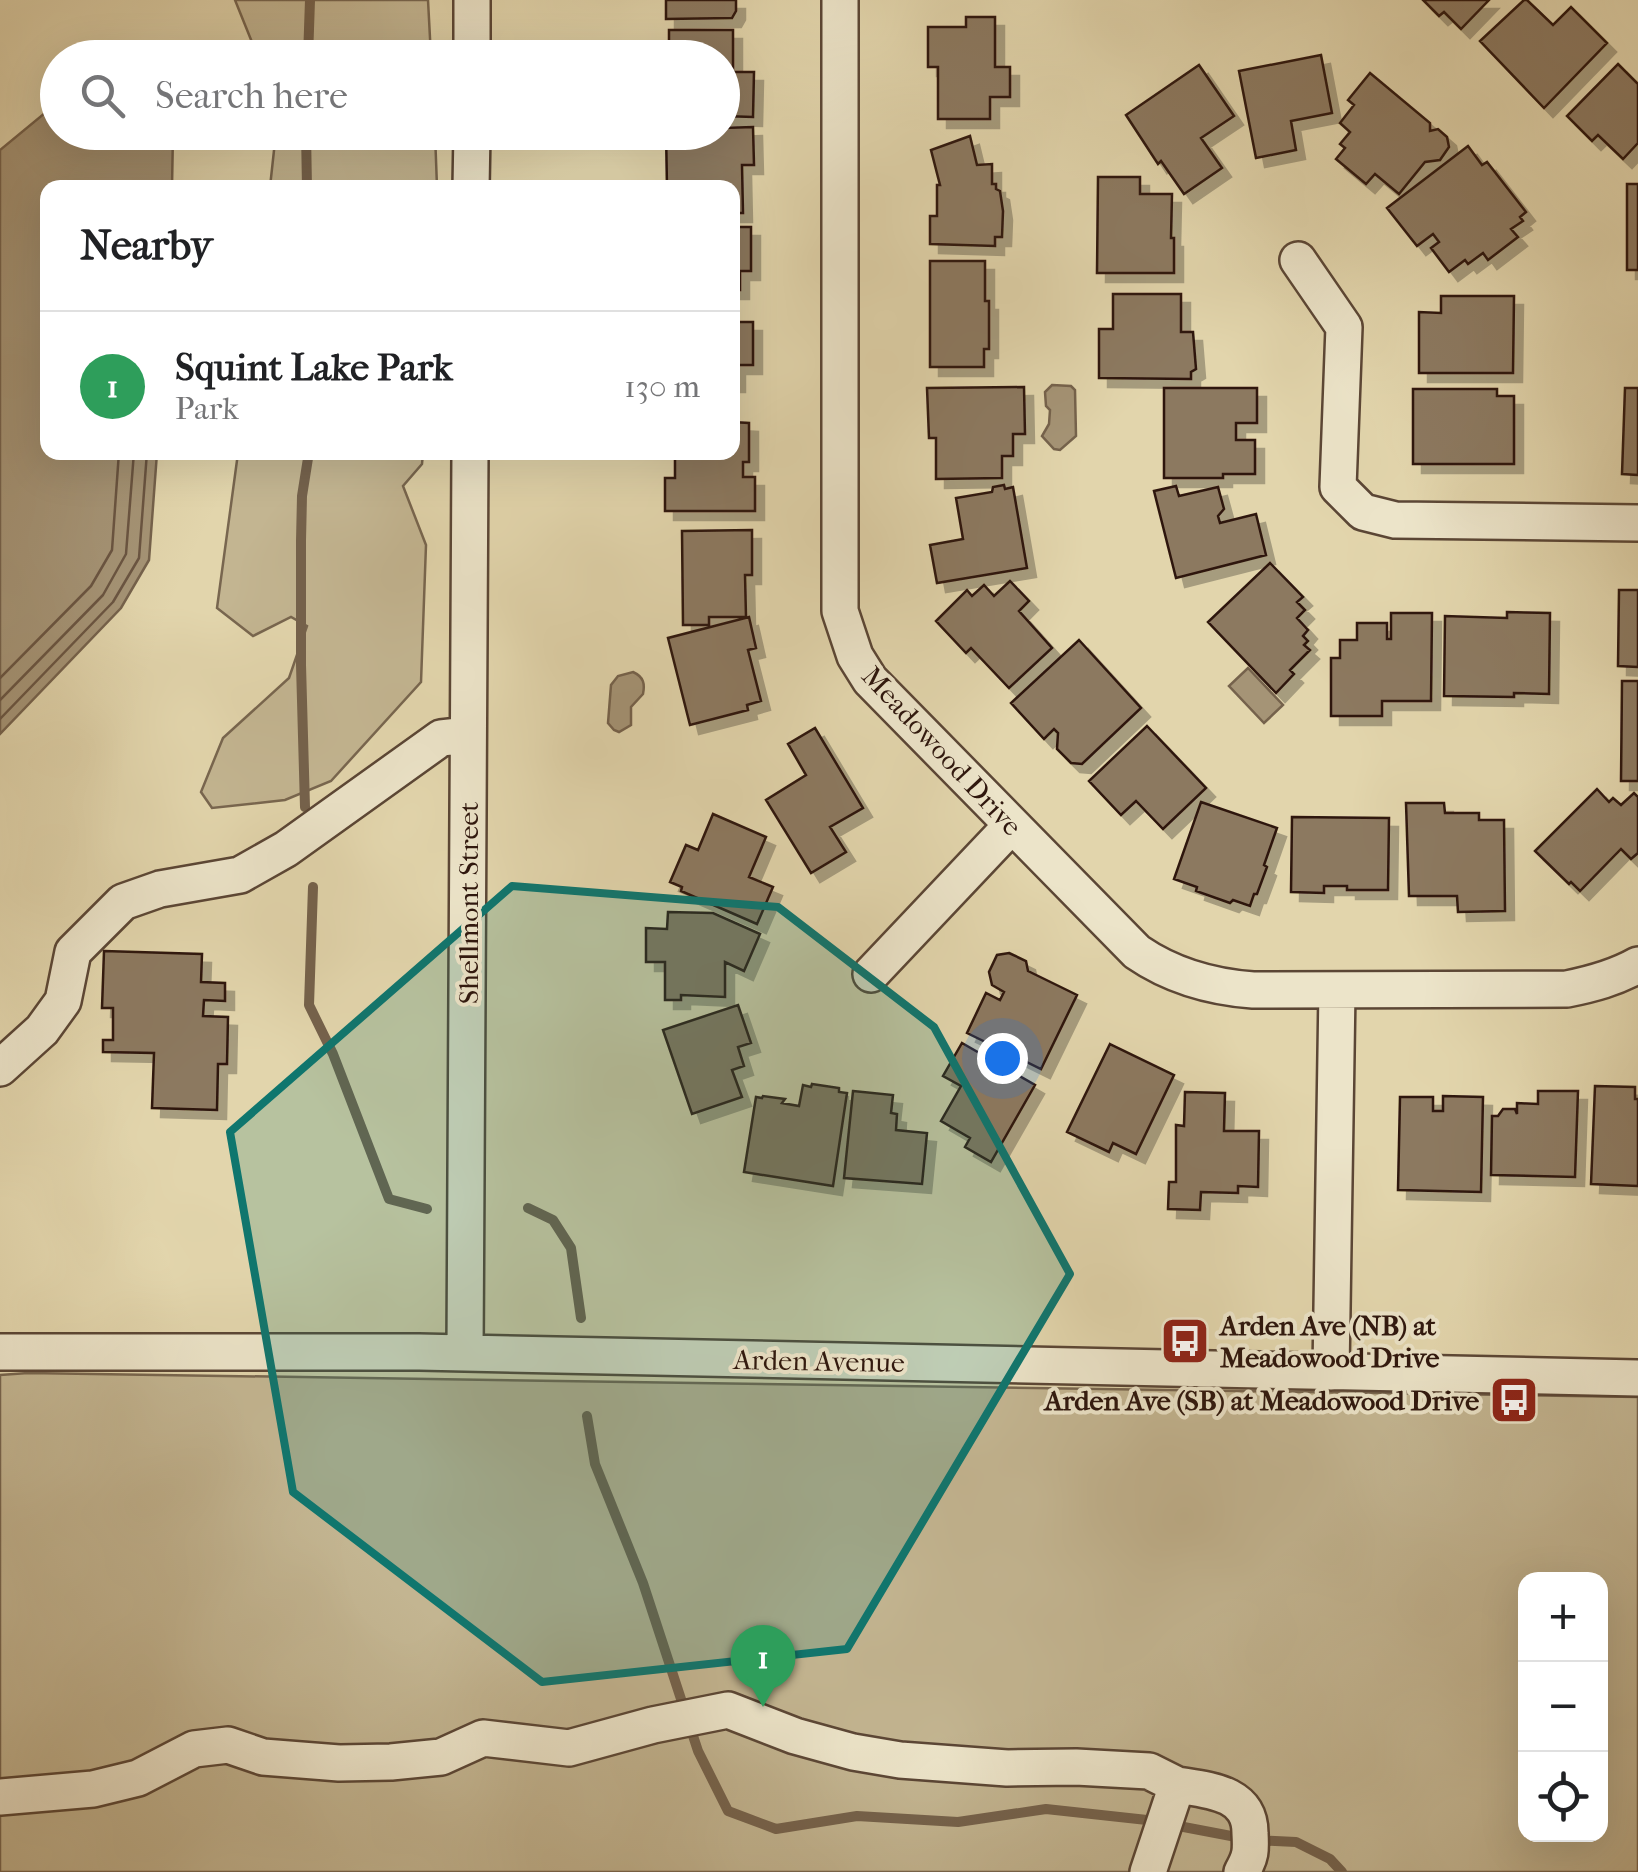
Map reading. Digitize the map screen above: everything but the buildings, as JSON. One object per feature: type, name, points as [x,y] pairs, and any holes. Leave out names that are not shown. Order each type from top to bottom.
[{"type":"street","points":[[472,0],[472,40]]},
{"type":"street","name":"Meadowood Drive","points":[[840,0],[840,611],[854,656],[870,680],[1137,952],[1171,972],[1232,988],[1566,989],[1594,984],[1638,965]]},
{"type":"street","points":[[471,180],[472,150]]},
{"type":"street","points":[[1298,260],[1344,328],[1338,487],[1363,512],[1396,520],[1638,523]]},
{"type":"street","name":"Shellmont Street","points":[[465,1353],[470,460]]},
{"type":"street","points":[[0,1068],[42,1030],[62,1001],[72,952],[123,902],[160,889],[240,875],[286,849],[440,738],[468,735]]},
{"type":"street","points":[[871,974],[1012,826]]},
{"type":"street","points":[[1332,1372],[1337,990]]},
{"type":"street","name":"Arden Avenue","points":[[0,1352],[465,1353],[1638,1378]]},
{"type":"street","points":[[0,1797],[93,1788],[138,1778],[194,1749],[228,1746],[263,1756],[340,1764],[391,1762],[440,1756],[483,1738],[569,1748],[728,1710],[794,1736],[900,1760],[1008,1768],[1076,1766],[1148,1771],[1174,1790],[1220,1792],[1242,1805],[1248,1850]]},
{"type":"street","points":[[1151,1867],[1174,1790]]},
{"type":"highlighted area","points":[[512,886],[778,907],[934,1027],[1070,1274],[847,1649],[542,1682],[293,1492],[230,1132]]},
{"type":"shaded area","points":[[235,0],[428,0],[430,40],[251,40]]},
{"type":"shaded area","points":[[274,150],[436,150],[437,180],[271,180]]},
{"type":"shaded area","points":[[237,460],[422,460],[403,486],[426,545],[421,682],[331,781],[285,800],[212,808],[201,792],[223,738],[289,678],[307,626],[291,617],[253,636],[217,608]]},
{"type":"shaded area","points":[[0,1375],[1638,1397],[1638,1872],[0,1872]]},
{"type":"water","points":[[40,117],[40,150],[173,150],[172,180],[40,180],[40,460],[156,460],[149,560],[121,608],[0,734],[0,150]]},
{"type":"water","points":[[1052,385],[1071,386],[1075,390],[1076,436],[1060,450],[1042,436],[1049,424],[1050,410],[1045,392]]},
{"type":"water","points":[[1248,668],[1283,705],[1264,723],[1229,686]]},
{"type":"water","points":[[633,672],[643,681],[643,694],[631,707],[631,725],[619,732],[608,723],[611,685],[618,676]]},
{"type":"waterway","points":[[309,40],[310,0]]},
{"type":"waterway","points":[[306,150],[307,180]]},
{"type":"waterway","points":[[305,807],[301,541],[308,460]]},
{"type":"waterway","points":[[313,887],[309,1005],[333,1054],[389,1199],[427,1209]]},
{"type":"waterway","points":[[528,1208],[553,1220],[571,1248],[581,1318]]},
{"type":"waterway","points":[[587,1416],[595,1464],[643,1583],[698,1751],[728,1811],[776,1829],[857,1816],[958,1822],[1046,1809],[1147,1820],[1252,1840],[1296,1842],[1330,1859],[1342,1872]]},
{"type":"place","name":"Arden Ave (NB) at Meadowood Drive","points":[[1185,1341]]},
{"type":"place","name":"Arden Ave (SB) at Meadowood Drive","points":[[1514,1400]]},
{"type":"place","name":"Squint Lake Park","points":[[763,1707]]}]
